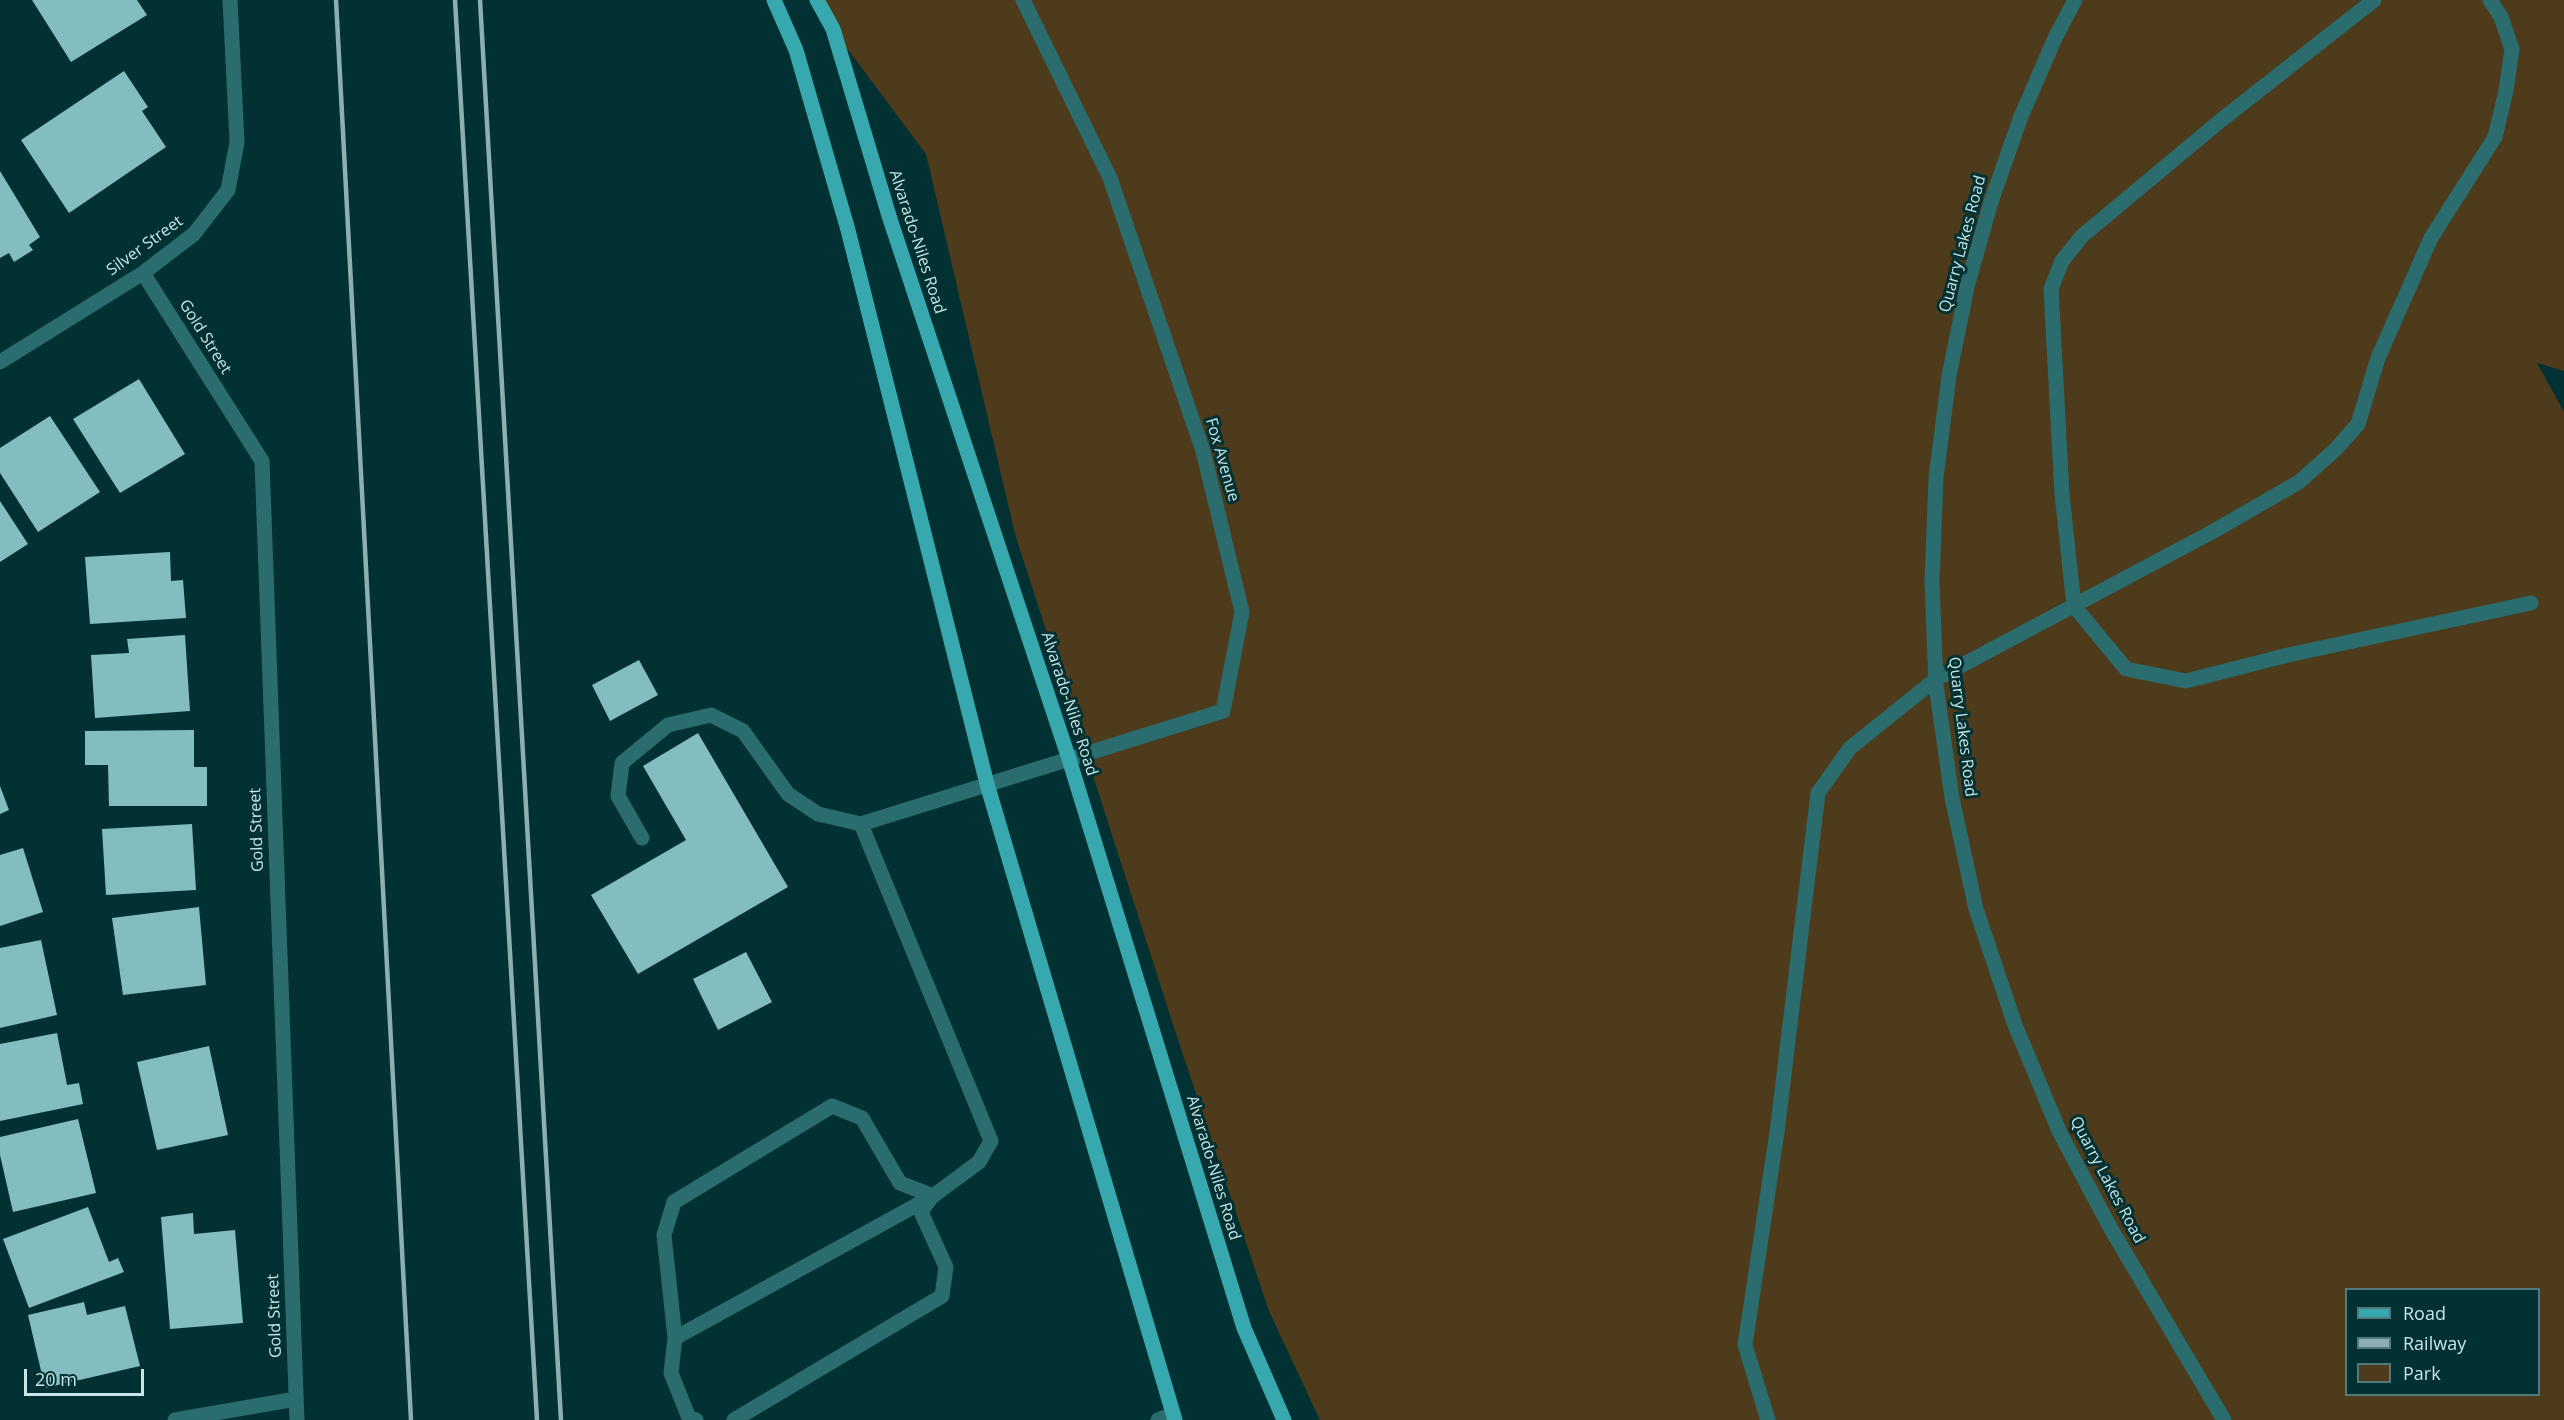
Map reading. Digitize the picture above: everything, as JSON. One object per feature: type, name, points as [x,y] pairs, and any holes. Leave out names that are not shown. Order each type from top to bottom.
[{"type":"main road","points":[[774,0],[796,50],[848,230],[987,784],[1174,1417]]},
{"type":"main road","name":"Alvarado-Niles Road","points":[[817,0],[833,29],[890,219],[1069,759],[1244,1328],[1284,1420]]},
{"type":"street","name":"Silver Street","points":[[0,362],[143,273],[195,234],[228,190],[237,142],[230,0]]},
{"type":"street","name":"Fox Avenue","points":[[861,824],[1223,711],[1242,612],[1203,451],[1110,178],[1023,0]]},
{"type":"street","name":"Quarry Lakes Road","points":[[2075,0],[2055,38],[2020,119],[1991,202],[1967,287],[1949,376],[1936,478],[1932,582],[1936,679],[1952,798],[1976,909],[2015,1025],[2060,1133],[2111,1229],[2224,1420]]},
{"type":"street","points":[[2374,0],[2202,136],[2082,237],[2062,261],[2051,289],[2062,494],[2074,606],[2126,669],[2186,681],[2288,655],[2531,603]]},
{"type":"street","points":[[1768,1420],[1745,1345],[1777,1132],[1818,793],[1850,748],[1936,679],[2299,483],[2336,449],[2358,424],[2378,358],[2431,238],[2495,137],[2506,91],[2512,49],[2501,17],[2490,0]]},
{"type":"street","name":"Gold Street","points":[[143,273],[262,461],[297,1420]]},
{"type":"street","points":[[642,838],[618,796],[622,763],[669,725],[711,715],[743,730],[788,794],[818,814],[861,824],[991,1141],[979,1162],[933,1196],[675,1338]]},
{"type":"street","points":[[696,1420],[689,1418],[671,1373],[675,1338],[664,1235],[674,1202],[832,1106],[862,1118],[900,1183],[933,1196]]},
{"type":"street","points":[[734,1420],[942,1296],[946,1268],[921,1212],[933,1196]]},
{"type":"street","points":[[175,1420],[296,1399]]},
{"type":"street","points":[[1158,1420],[1174,1417]]},
{"type":"green space","points":[[811,0],[2564,0],[2564,371],[2537,363],[2564,412],[2564,1420],[1320,1420],[1269,1311],[1181,1049],[1015,534],[926,154]]},
{"type":"building","points":[[32,0],[137,0],[147,15],[71,62]]},
{"type":"building","points":[[124,71],[148,107],[142,111],[166,147],[69,213],[21,140]]},
{"type":"building","points":[[0,171],[40,237],[29,245],[33,250],[14,262],[9,253],[0,258]]},
{"type":"building","points":[[139,379],[185,454],[120,493],[73,419]]},
{"type":"building","points":[[50,416],[100,492],[38,532],[0,473],[0,448]]},
{"type":"building","points":[[0,501],[28,544],[0,562]]},
{"type":"building","points":[[170,552],[171,581],[183,580],[186,618],[90,624],[85,557]]},
{"type":"building","points":[[185,635],[190,711],[95,718],[91,655],[129,653],[127,639]]},
{"type":"building","points":[[639,660],[658,695],[610,721],[592,685]]},
{"type":"building","points":[[194,730],[194,767],[207,767],[207,806],[109,806],[108,765],[85,765],[85,731]]},
{"type":"building","points":[[698,733],[788,887],[638,974],[591,895],[686,840],[643,766]]},
{"type":"building","points":[[0,786],[9,810],[0,814]]},
{"type":"building","points":[[192,824],[196,890],[106,895],[102,829]]},
{"type":"building","points":[[23,848],[43,912],[0,926],[0,855]]},
{"type":"building","points":[[199,907],[206,985],[123,995],[112,918]]},
{"type":"building","points":[[41,940],[57,1015],[0,1028],[0,948]]},
{"type":"building","points":[[746,952],[772,1002],[718,1030],[693,979]]},
{"type":"building","points":[[57,1033],[67,1085],[79,1083],[83,1104],[0,1121],[0,1044]]},
{"type":"building","points":[[209,1046],[228,1135],[157,1150],[137,1062]]},
{"type":"building","points":[[78,1119],[96,1193],[13,1212],[0,1155],[0,1137]]},
{"type":"building","points":[[88,1207],[109,1262],[118,1258],[124,1272],[29,1308],[3,1239]]},
{"type":"building","points":[[193,1213],[194,1234],[235,1230],[243,1323],[170,1329],[161,1217]]},
{"type":"building","points":[[84,1302],[87,1315],[125,1306],[140,1366],[45,1388],[28,1315]]},
{"type":"railway","points":[[336,0],[411,1420]]},
{"type":"railway","points":[[455,0],[537,1420]]},
{"type":"railway","points":[[480,0],[561,1420]]}]
